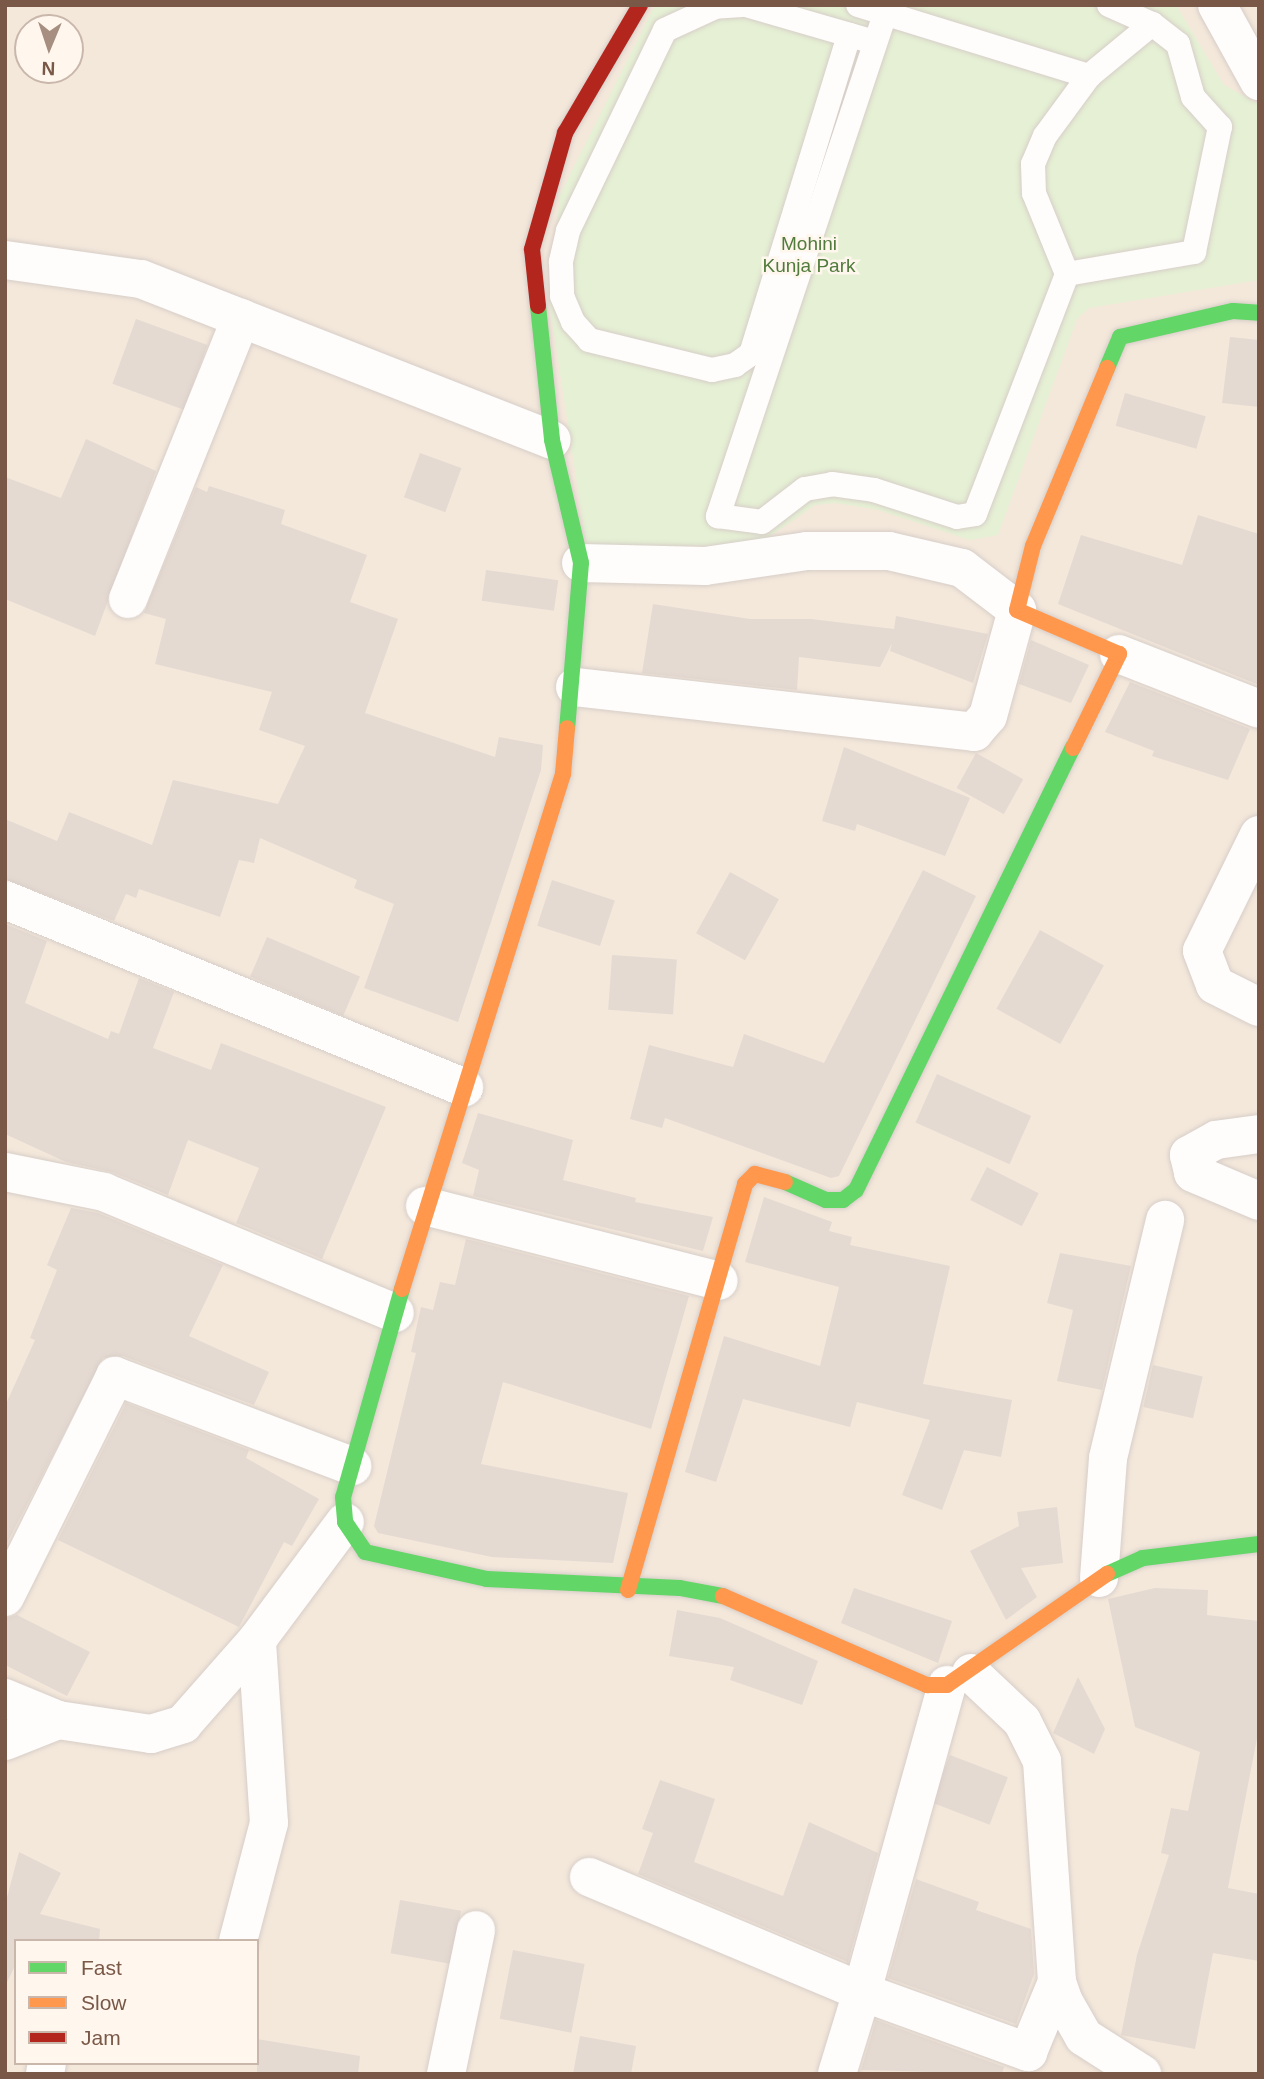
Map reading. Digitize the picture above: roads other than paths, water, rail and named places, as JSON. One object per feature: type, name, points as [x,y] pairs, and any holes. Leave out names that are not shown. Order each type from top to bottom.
[{"type":"street","points":[[640,5],[565,133],[533,248],[552,440],[581,563],[575,687],[563,774],[545,843],[425,1206],[343,1497],[345,1522],[365,1552],[487,1579],[628,1590],[680,1588],[727,1597],[907,1679],[959,1679],[1022,1721],[1042,1761],[1056,1982],[1084,2037],[1142,2074]]},
{"type":"street","points":[[1217,5],[1259,80]]},
{"type":"street","points":[[5,260],[141,279],[552,440]]},
{"type":"street","points":[[575,687],[974,732],[988,716],[1033,546],[1120,337],[1233,311],[1259,313]]},
{"type":"street","points":[[128,599],[241,318]]},
{"type":"street","points":[[581,563],[705,566],[807,551],[889,551],[962,568],[1017,610],[1119,654],[1259,709]]},
{"type":"street","points":[[628,1590],[745,1184],[755,1174],[826,1200],[843,1200],[856,1190],[1119,654]]},
{"type":"street","points":[[1259,835],[1202,951],[1215,985],[1259,1007]]},
{"type":"street","points":[[5,900],[464,1087]]},
{"type":"street","points":[[1259,1134],[1216,1140],[1189,1155],[1193,1172],[1259,1201]]},
{"type":"street","points":[[5,1172],[104,1192],[395,1313]]},
{"type":"street","points":[[425,1206],[719,1281]]},
{"type":"street","points":[[1099,1578],[1108,1458],[1165,1220]]},
{"type":"street","points":[[5,1597],[115,1376],[352,1466]]},
{"type":"street","points":[[5,1698],[58,1720],[151,1734],[183,1724],[257,1640],[345,1522]]},
{"type":"street","points":[[837,2074],[959,1679],[1099,1578],[1143,1558],[1259,1544]]},
{"type":"street","points":[[239,1939],[269,1823],[257,1640]]},
{"type":"street","points":[[5,1741],[58,1720]]},
{"type":"street","points":[[589,1877],[1025,2063],[1056,1982]]},
{"type":"street","points":[[446,2074],[476,1930]]},
{"type":"lane","points":[[849,35],[751,354],[735,365],[712,370],[589,340],[573,322],[562,296],[561,262],[568,231],[665,30],[715,7],[744,5],[875,42]]},
{"type":"lane","points":[[858,5],[887,9],[1089,76]]},
{"type":"lane","points":[[1067,274],[1188,256],[1198,246],[1220,127],[1193,97],[1178,44],[1152,24],[1109,5]]},
{"type":"lane","points":[[887,9],[718,516],[762,522],[805,489],[832,484],[874,490],[957,517],[975,513],[1067,274],[1038,206],[1033,164],[1045,136],[1089,76],[1152,24]]},
{"type":"park label","name":"Mohini Kunja Park","points":[[809,255]]}]
